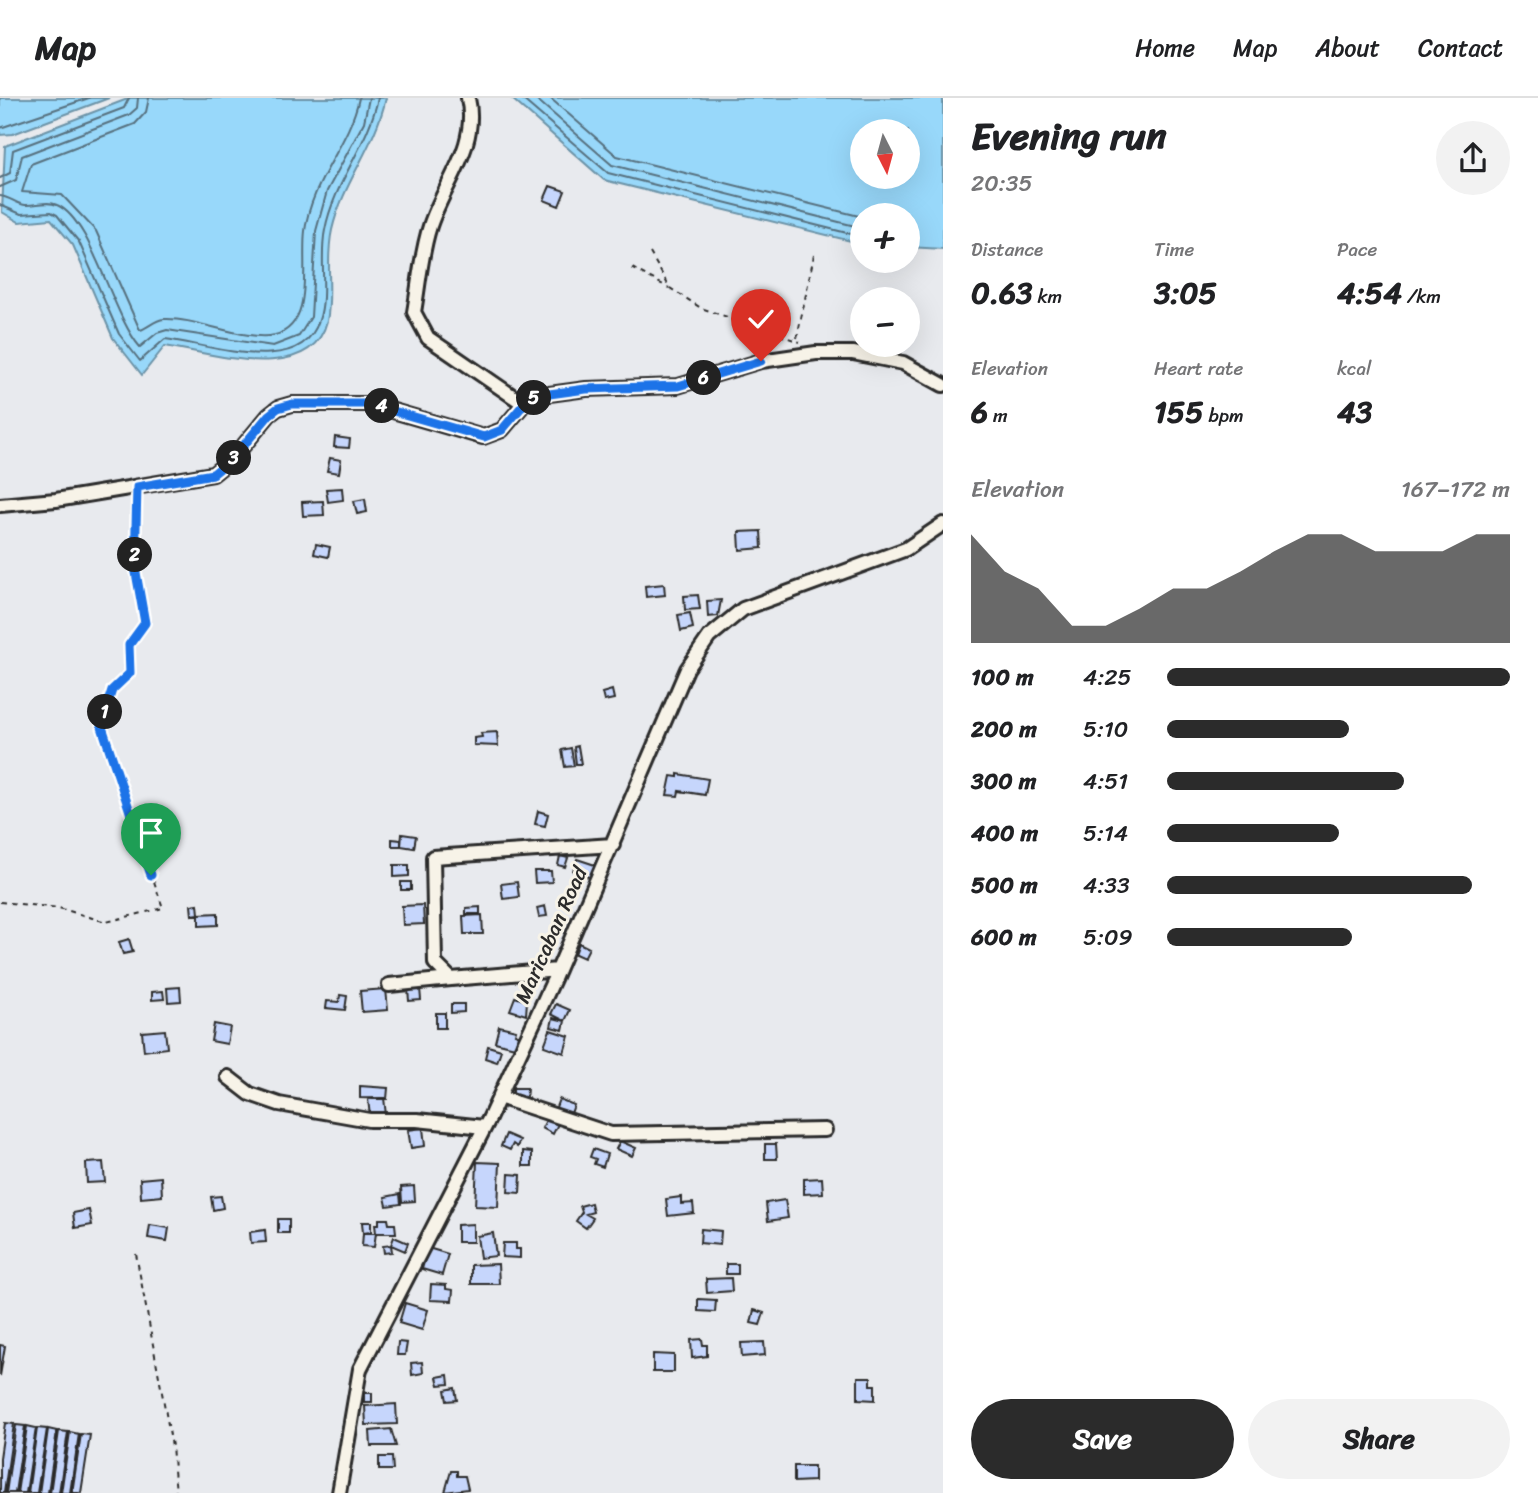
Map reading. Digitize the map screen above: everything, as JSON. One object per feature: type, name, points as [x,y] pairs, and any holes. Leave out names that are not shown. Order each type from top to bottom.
[{"type":"street","points":[[468,98],[470,128],[460,164],[430,227],[414,312],[428,338],[524,404]]},
{"type":"street","points":[[0,505],[213,474],[234,457],[269,415],[278,408],[292,404],[369,404],[484,437],[502,430],[524,404],[542,395],[586,389],[678,386],[761,361],[816,353],[853,353],[903,363],[943,385]]},
{"type":"street","name":"Maricaban Road","points":[[339,1493],[360,1369],[499,1097],[558,970],[687,669],[709,637],[743,610],[906,549],[943,524]]},
{"type":"street","points":[[451,979],[435,963],[433,857],[612,845]]},
{"type":"street","points":[[389,985],[558,970]]},
{"type":"street","points":[[228,1077],[250,1094],[291,1107],[369,1120],[417,1119],[484,1127]]},
{"type":"street","points":[[499,1097],[611,1134],[825,1130]]},
{"type":"path","points":[[797,340],[815,250]]},
{"type":"path","points":[[650,253],[670,288]]},
{"type":"path","points":[[632,268],[701,308],[797,340],[816,353]]},
{"type":"path","points":[[0,902],[59,908],[106,922],[163,908],[101,724],[112,690],[130,673],[129,645],[145,623],[135,567],[137,487]]},
{"type":"path","points":[[136,1254],[172,1446],[176,1493]]},
{"type":"water","points":[[0,98],[109,98],[13,134],[0,135]]},
{"type":"water","points":[[130,98],[386,98],[381,116],[344,196],[332,230],[327,321],[317,341],[301,353],[281,359],[257,361],[165,346],[142,375],[113,338],[73,245],[51,219],[19,222],[2,212],[5,146]]},
{"type":"water","points":[[511,98],[943,98],[943,249],[920,248],[920,203],[850,203],[850,241],[604,180]]},
{"type":"building","points":[[550,186],[565,191],[559,206],[544,200]]},
{"type":"building","points":[[335,437],[350,439],[349,448],[334,447]]},
{"type":"building","points":[[330,458],[341,460],[339,473],[327,471]]},
{"type":"building","points":[[342,488],[343,500],[328,502],[326,489]]},
{"type":"building","points":[[365,499],[367,512],[357,514],[354,501]]},
{"type":"building","points":[[323,501],[324,515],[303,516],[302,502]]},
{"type":"building","points":[[761,531],[762,548],[740,550],[739,532]]},
{"type":"building","points":[[316,544],[330,547],[328,557],[314,554]]},
{"type":"building","points":[[664,584],[665,595],[646,597],[645,586]]},
{"type":"building","points":[[698,595],[700,609],[685,610],[684,596]]},
{"type":"building","points":[[721,600],[718,616],[708,617],[707,601]]},
{"type":"building","points":[[690,613],[693,628],[681,631],[678,615]]},
{"type":"building","points":[[612,690],[614,699],[604,701],[602,693]]},
{"type":"building","points":[[497,732],[498,746],[474,745],[474,738],[482,737],[481,733]]},
{"type":"building","points":[[578,746],[581,764],[576,764],[574,747]]},
{"type":"building","points":[[571,748],[574,766],[565,767],[562,750]]},
{"type":"building","points":[[678,774],[708,779],[705,795],[679,791],[678,796],[667,795],[671,776],[678,777]]},
{"type":"building","points":[[538,811],[548,814],[545,826],[535,824]]},
{"type":"building","points":[[402,834],[416,836],[414,848],[401,846]]},
{"type":"building","points":[[392,839],[401,840],[401,846],[392,846]]},
{"type":"building","points":[[560,856],[568,858],[565,867],[558,865]]},
{"type":"building","points":[[577,859],[595,865],[591,878],[573,871]]},
{"type":"building","points":[[394,865],[409,865],[409,876],[394,877]]},
{"type":"building","points":[[534,871],[551,871],[552,882],[535,883]]},
{"type":"building","points":[[401,882],[411,882],[411,890],[401,890]]},
{"type":"building","points":[[517,882],[519,897],[503,899],[501,884]]},
{"type":"building","points":[[198,904],[199,914],[192,915],[191,905]]},
{"type":"building","points":[[423,905],[424,924],[403,925],[402,906]]},
{"type":"building","points":[[545,906],[547,916],[539,917],[537,908]]},
{"type":"building","points":[[480,907],[480,914],[466,914],[466,908]]},
{"type":"building","points":[[218,913],[218,925],[199,926],[199,914]]},
{"type":"building","points":[[482,915],[483,934],[464,934],[463,916]]},
{"type":"building","points":[[129,939],[133,952],[123,954],[119,942]]},
{"type":"building","points":[[579,943],[589,948],[584,958],[575,954]]},
{"type":"building","points":[[180,987],[181,1001],[168,1002],[167,988]]},
{"type":"building","points":[[420,988],[421,1000],[409,1001],[408,989]]},
{"type":"building","points":[[386,989],[388,1010],[362,1012],[360,991]]},
{"type":"building","points":[[163,991],[164,999],[152,1000],[152,992]]},
{"type":"building","points":[[340,995],[347,996],[345,1010],[326,1008],[327,1001],[339,1002]]},
{"type":"building","points":[[515,997],[527,1001],[526,1015],[510,1010]]},
{"type":"building","points":[[451,1004],[464,1004],[464,1012],[451,1013]]},
{"type":"building","points":[[556,1004],[570,1010],[565,1021],[551,1014]]},
{"type":"building","points":[[436,1013],[445,1013],[445,1028],[436,1028]]},
{"type":"building","points":[[553,1018],[565,1021],[563,1030],[551,1027]]},
{"type":"building","points":[[214,1024],[230,1027],[227,1044],[211,1041]]},
{"type":"building","points":[[499,1026],[516,1030],[515,1034],[518,1035],[515,1047],[495,1042]]},
{"type":"building","points":[[165,1030],[167,1048],[144,1051],[142,1032]]},
{"type":"building","points":[[550,1030],[569,1036],[564,1053],[544,1046]]},
{"type":"building","points":[[488,1046],[501,1050],[497,1062],[485,1058]]},
{"type":"building","points":[[360,1086],[388,1088],[387,1099],[360,1098]]},
{"type":"building","points":[[513,1088],[527,1088],[526,1101],[513,1101]]},
{"type":"building","points":[[384,1098],[386,1115],[370,1116],[368,1099]]},
{"type":"building","points":[[559,1099],[574,1105],[570,1116],[555,1110]]},
{"type":"building","points":[[548,1116],[559,1122],[553,1134],[542,1128]]},
{"type":"building","points":[[423,1128],[425,1146],[411,1148],[408,1130]]},
{"type":"building","points":[[506,1134],[520,1140],[517,1147],[513,1144],[510,1150],[501,1146]]},
{"type":"building","points":[[620,1141],[636,1148],[632,1156],[616,1149]]},
{"type":"building","points":[[765,1144],[776,1144],[777,1159],[765,1159]]},
{"type":"building","points":[[593,1149],[607,1154],[603,1167],[594,1164],[596,1159],[590,1157]]},
{"type":"building","points":[[523,1151],[532,1152],[532,1166],[523,1166]]},
{"type":"building","points":[[103,1162],[105,1182],[87,1183],[86,1163]]},
{"type":"building","points":[[477,1162],[500,1163],[498,1207],[475,1206]]},
{"type":"building","points":[[509,1174],[521,1175],[520,1193],[508,1192]]},
{"type":"building","points":[[161,1177],[162,1196],[141,1198],[140,1179]]},
{"type":"building","points":[[822,1178],[823,1193],[804,1194],[804,1179]]},
{"type":"building","points":[[414,1186],[415,1201],[402,1202],[401,1187]]},
{"type":"building","points":[[400,1194],[401,1204],[387,1206],[385,1197]]},
{"type":"building","points":[[221,1196],[223,1208],[213,1210],[211,1197]]},
{"type":"building","points":[[681,1197],[681,1204],[693,1203],[694,1213],[668,1216],[666,1199]]},
{"type":"building","points":[[785,1200],[788,1218],[768,1221],[766,1203]]},
{"type":"building","points":[[591,1203],[593,1212],[586,1214],[593,1218],[586,1228],[576,1221],[582,1212],[580,1206]]},
{"type":"building","points":[[89,1210],[92,1225],[75,1228],[73,1213]]},
{"type":"building","points":[[278,1219],[289,1219],[289,1233],[278,1233]]},
{"type":"building","points":[[379,1219],[388,1219],[389,1224],[395,1224],[396,1233],[376,1233],[375,1224],[379,1224]]},
{"type":"building","points":[[362,1222],[371,1222],[371,1232],[363,1233]]},
{"type":"building","points":[[473,1224],[473,1242],[457,1242],[457,1225]]},
{"type":"building","points":[[150,1225],[169,1228],[167,1241],[148,1238]]},
{"type":"building","points":[[701,1229],[721,1231],[720,1245],[700,1243]]},
{"type":"building","points":[[265,1230],[266,1242],[251,1243],[250,1232]]},
{"type":"building","points":[[363,1233],[376,1233],[374,1247],[362,1246]]},
{"type":"building","points":[[493,1233],[496,1256],[480,1258],[477,1236]]},
{"type":"building","points":[[394,1237],[408,1243],[405,1251],[391,1245]]},
{"type":"building","points":[[503,1243],[516,1243],[516,1249],[520,1249],[520,1258],[502,1257]]},
{"type":"building","points":[[391,1245],[392,1252],[384,1253],[383,1246]]},
{"type":"building","points":[[428,1248],[448,1254],[442,1275],[422,1269]]},
{"type":"building","points":[[498,1264],[499,1284],[471,1284],[471,1265]]},
{"type":"building","points":[[726,1264],[738,1264],[738,1274],[726,1274]]},
{"type":"building","points":[[731,1278],[732,1291],[707,1293],[706,1279]]},
{"type":"building","points":[[431,1284],[446,1285],[446,1289],[453,1290],[452,1301],[430,1300]]},
{"type":"building","points":[[698,1299],[716,1300],[715,1312],[698,1311]]},
{"type":"building","points":[[405,1303],[428,1310],[422,1330],[399,1323]]},
{"type":"building","points":[[754,1310],[764,1313],[760,1325],[751,1323]]},
{"type":"building","points":[[702,1339],[703,1345],[707,1345],[707,1356],[692,1358],[691,1340]]},
{"type":"building","points":[[398,1342],[407,1343],[405,1355],[397,1355]]},
{"type":"building","points":[[764,1342],[765,1355],[742,1357],[741,1343]]},
{"type":"building","points":[[0,1345],[5,1346],[0,1376]]},
{"type":"building","points":[[653,1354],[674,1355],[674,1372],[653,1372]]},
{"type":"building","points":[[422,1362],[423,1373],[412,1375],[411,1363]]},
{"type":"building","points":[[448,1375],[449,1384],[439,1385],[437,1377]]},
{"type":"building","points":[[858,1377],[871,1377],[871,1385],[875,1385],[875,1400],[858,1399]]},
{"type":"building","points":[[455,1388],[457,1400],[447,1401],[445,1390]]},
{"type":"building","points":[[364,1393],[372,1393],[372,1402],[364,1402]]},
{"type":"building","points":[[396,1404],[397,1424],[366,1425],[365,1406]]},
{"type":"building","points":[[5,1423],[14,1424],[4,1493],[0,1493],[0,1458]]},
{"type":"building","points":[[16,1425],[25,1426],[15,1493],[6,1493]]},
{"type":"building","points":[[27,1426],[36,1428],[26,1493],[17,1493]]},
{"type":"building","points":[[37,1428],[47,1429],[37,1493],[28,1493]]},
{"type":"building","points":[[48,1429],[57,1431],[48,1493],[39,1493]]},
{"type":"building","points":[[391,1429],[396,1446],[371,1446],[370,1431]]},
{"type":"building","points":[[59,1431],[68,1432],[59,1493],[50,1493]]},
{"type":"building","points":[[70,1432],[79,1434],[70,1493],[61,1493]]},
{"type":"building","points":[[81,1434],[90,1435],[81,1493],[72,1493]]},
{"type":"building","points":[[379,1457],[392,1457],[393,1470],[379,1470]]},
{"type":"building","points":[[794,1466],[814,1466],[814,1481],[794,1482]]},
{"type":"building","points":[[451,1471],[457,1471],[457,1476],[465,1476],[468,1489],[445,1492]]},
{"type":"route","points":[[151,875],[101,724],[112,690],[130,673],[129,645],[145,623],[135,567],[137,487],[213,474],[234,457],[269,415],[278,408],[292,404],[369,404],[484,437],[502,430],[524,404],[542,395],[586,389],[678,386],[761,361]]}]
